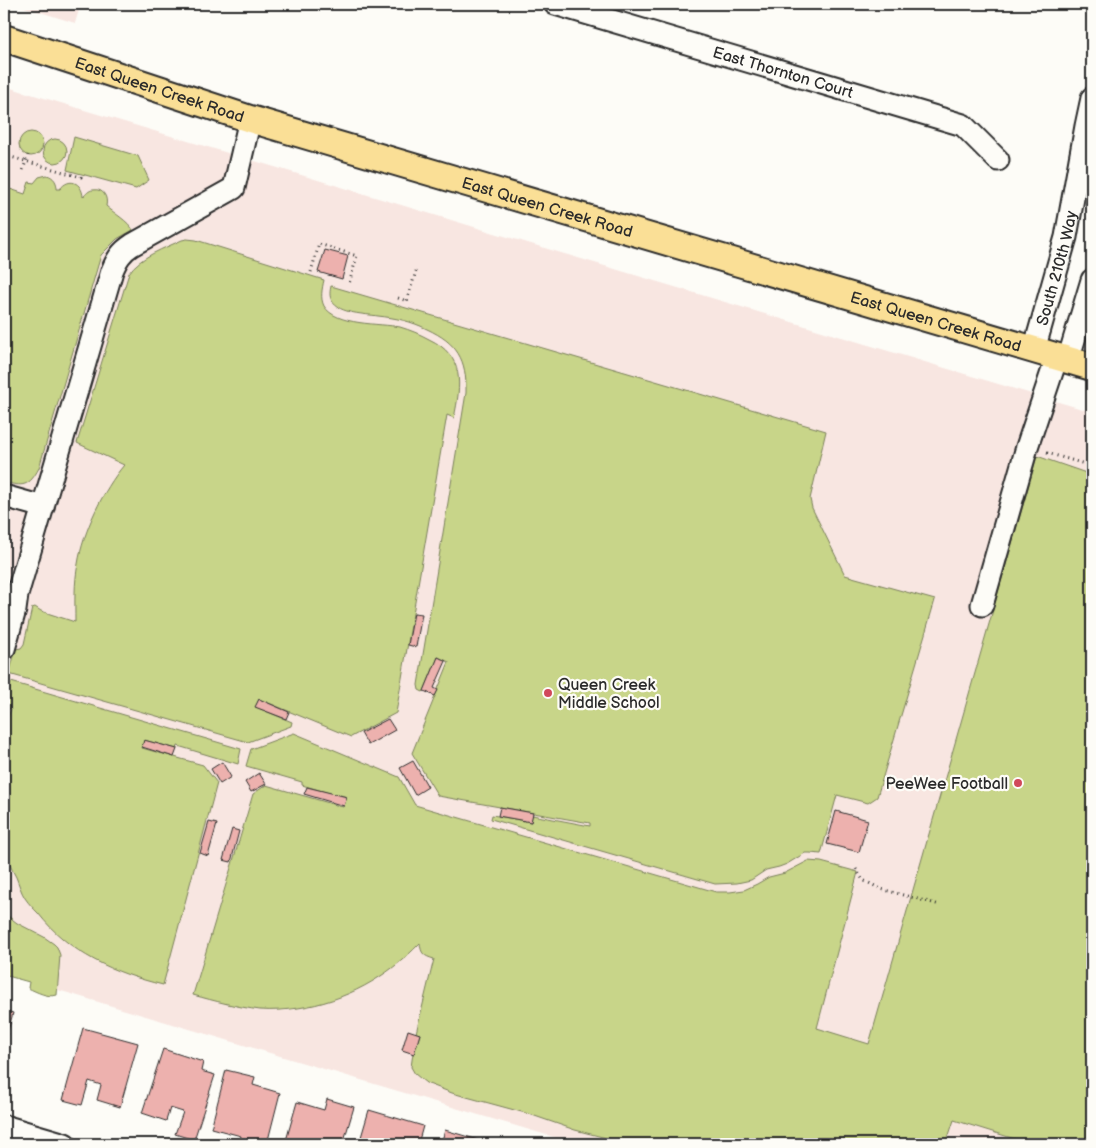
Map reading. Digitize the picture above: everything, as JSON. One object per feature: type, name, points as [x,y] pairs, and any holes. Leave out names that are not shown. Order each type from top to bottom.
[{"type":"main road","name":"East Queen Creek Road","points":[[4,38],[250,118],[1063,358]]},
{"type":"street","name":"East Thornton Court","points":[[555,4],[963,125],[998,160]]},
{"type":"street","name":"South 210th Way","points":[[1063,358],[1066,237],[1092,98]]},
{"type":"street","points":[[4,649],[15,610],[17,595],[117,259],[123,251],[132,245],[234,188],[250,118]]},
{"type":"street","points":[[982,605],[1063,358],[1092,280]]},
{"type":"street","points":[[4,496],[43,507]]},
{"type":"street","points":[[4,1126],[65,1144]]},
{"type":"path","points":[[4,155],[81,177],[82,174]]},
{"type":"path","points":[[23,170],[28,155]]},
{"type":"path","points":[[50,168],[51,162]]},
{"type":"path","points":[[311,272],[319,244],[357,256],[349,284]]},
{"type":"path","points":[[398,298],[407,301],[417,268]]},
{"type":"path","points":[[1033,449],[1092,466]]},
{"type":"path","points":[[4,678],[9,680]]},
{"type":"path","points":[[856,869],[863,880],[882,889],[940,905]]},
{"type":"shaded area","points":[[15,4],[81,4],[75,23]]},
{"type":"shaded area","name":"Queen Creek Middle School","points":[[4,86],[1092,412],[1092,1144],[577,1144],[4,974]]},
{"type":"green space","points":[[31,132],[36,133],[42,139],[42,149],[36,155],[31,156],[26,155],[20,149],[19,144],[20,139],[26,133]]},
{"type":"green space","points":[[74,137],[138,156],[149,180],[136,189],[67,170]]},
{"type":"green space","points":[[55,139],[60,140],[66,146],[66,156],[60,162],[55,163],[50,162],[44,156],[43,151],[44,146],[50,140]]},
{"type":"green space","points":[[47,175],[55,180],[57,189],[71,182],[78,185],[83,197],[92,190],[102,192],[106,197],[106,206],[133,230],[117,239],[101,255],[39,468],[29,482],[16,485],[4,482],[4,182],[8,183],[7,188],[25,194],[29,182],[34,183],[39,177]]},
{"type":"green space","points":[[187,239],[196,240],[324,280],[322,300],[324,306],[330,312],[348,320],[400,327],[415,332],[441,346],[455,363],[459,383],[454,418],[447,415],[396,713],[351,737],[259,699],[256,707],[292,722],[291,726],[248,742],[9,674],[16,649],[21,648],[24,644],[32,608],[35,607],[41,611],[75,622],[76,578],[84,539],[102,499],[124,465],[77,443],[129,273],[139,262],[168,246]]},
{"type":"green space","points":[[331,286],[826,431],[810,499],[812,508],[845,575],[935,600],[877,797],[868,803],[837,795],[821,854],[805,853],[787,864],[766,870],[751,880],[715,884],[491,819],[492,815],[531,822],[532,815],[590,826],[590,823],[438,796],[412,753],[449,662],[438,657],[424,691],[419,690],[418,685],[466,393],[465,371],[453,346],[437,334],[403,320],[353,313],[340,309],[331,299]]},
{"type":"green space","points":[[1037,456],[1092,475],[1092,1144],[1031,1144],[954,1120],[946,1144],[630,1144],[575,1130],[529,1114],[452,1093],[426,1083],[415,1074],[411,1067],[413,1053],[420,1034],[416,1033],[434,959],[424,954],[420,943],[394,967],[364,986],[349,994],[315,1005],[283,1010],[260,1010],[234,1006],[193,995],[253,794],[266,785],[343,807],[347,797],[302,785],[302,782],[246,766],[251,749],[294,733],[399,777],[415,805],[716,892],[744,890],[769,877],[785,873],[808,861],[821,862],[858,872],[817,1028],[869,1044]]},
{"type":"green space","points":[[11,682],[241,749],[238,764],[178,746],[177,749],[144,740],[142,748],[203,765],[217,783],[163,985],[110,968],[79,951],[51,927],[22,893],[4,849],[4,728],[11,709],[4,707],[4,702]]},
{"type":"green space","points":[[4,913],[57,947],[60,955],[57,995],[50,996],[39,993],[28,988],[29,982],[4,975]]},
{"type":"building","points":[[325,250],[348,256],[342,279],[318,272]]},
{"type":"building","points":[[414,613],[422,614],[416,647],[408,645]]},
{"type":"building","points":[[438,657],[446,661],[434,688],[438,690],[435,696],[424,691]]},
{"type":"building","points":[[259,699],[289,712],[286,719],[255,707]]},
{"type":"building","points":[[388,719],[395,730],[368,745],[361,733]]},
{"type":"building","points":[[144,740],[177,749],[174,757],[142,747]]},
{"type":"building","points":[[413,761],[428,787],[415,795],[400,768]]},
{"type":"building","points":[[222,762],[231,777],[220,784],[211,769]]},
{"type":"building","points":[[259,773],[266,784],[251,792],[245,782]]},
{"type":"building","points":[[307,787],[347,797],[344,806],[304,794]]},
{"type":"building","points":[[500,807],[533,813],[531,822],[498,816]]},
{"type":"building","points":[[836,811],[868,820],[859,852],[827,844]]},
{"type":"building","points":[[209,822],[217,824],[208,856],[200,853]]},
{"type":"building","points":[[232,829],[239,831],[231,862],[223,860]]},
{"type":"building","points":[[4,1010],[13,1013],[4,1045]]},
{"type":"building","points":[[83,1028],[138,1043],[120,1107],[97,1100],[101,1085],[89,1081],[82,1105],[63,1100]]},
{"type":"building","points":[[408,1030],[420,1034],[414,1054],[402,1050]]},
{"type":"building","points":[[163,1049],[203,1062],[201,1071],[215,1075],[194,1140],[175,1134],[183,1112],[170,1108],[166,1121],[142,1113]]},
{"type":"building","points":[[226,1070],[255,1077],[253,1085],[280,1093],[267,1144],[239,1144],[241,1136],[211,1128]]},
{"type":"building","points":[[327,1099],[354,1107],[343,1144],[285,1144],[297,1102],[324,1110]]},
{"type":"building","points":[[369,1110],[423,1126],[418,1144],[359,1144]]},
{"type":"building","points":[[445,1130],[492,1144],[441,1144]]},
{"type":"place","name":"Queen Creek Middle School","points":[[548,693]]},
{"type":"place","name":"PeeWee Football","points":[[1018,783]]}]
